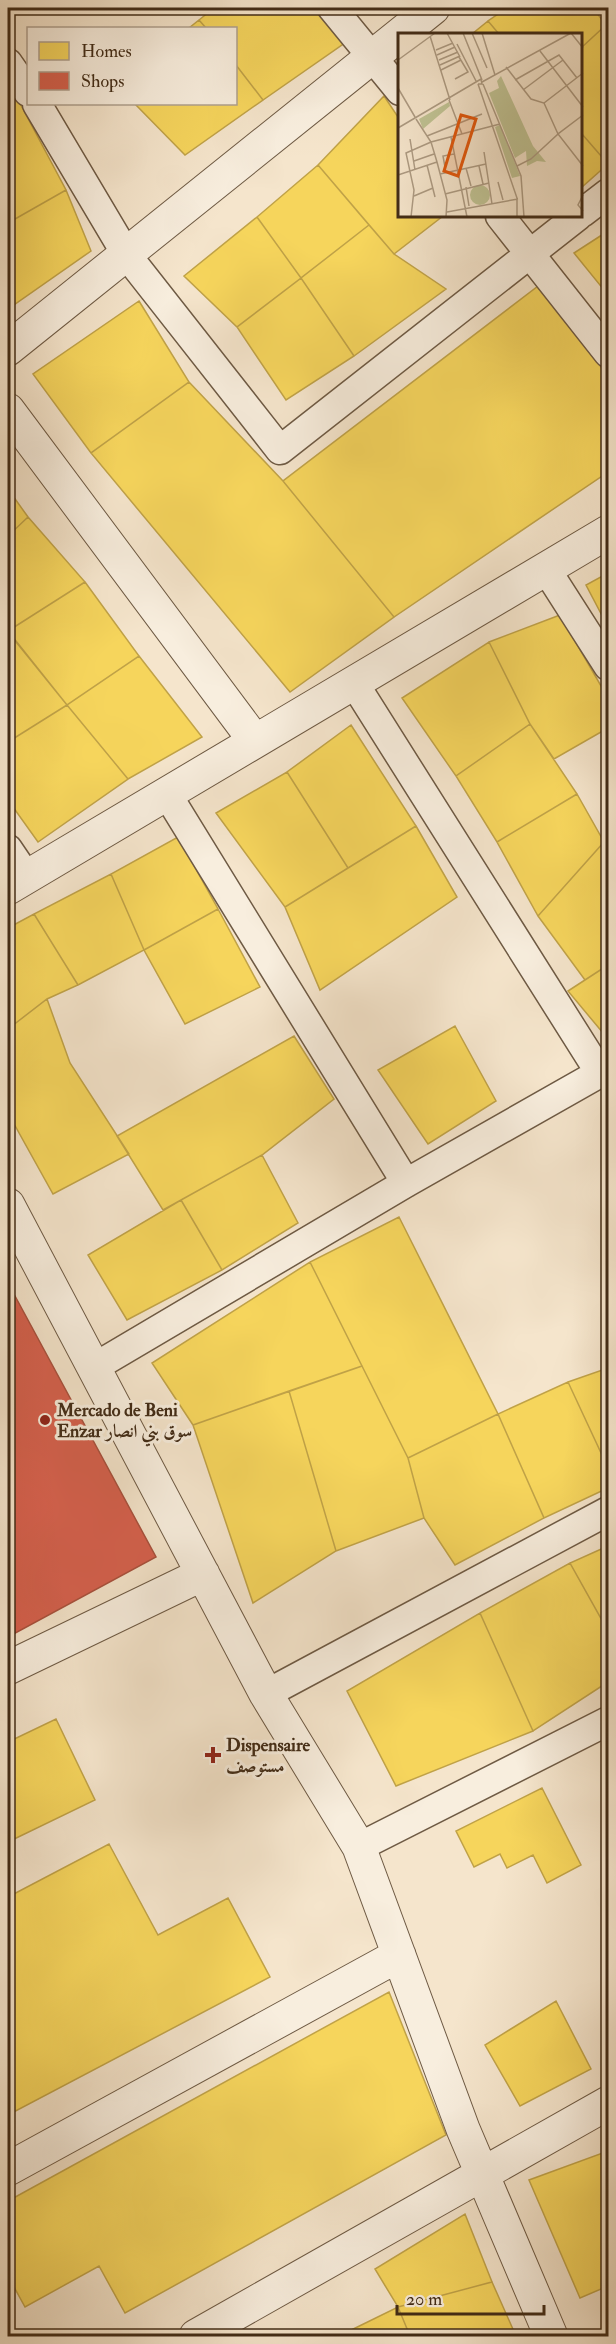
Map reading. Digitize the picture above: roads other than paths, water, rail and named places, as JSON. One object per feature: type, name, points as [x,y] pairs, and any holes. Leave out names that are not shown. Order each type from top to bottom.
[{"type":"street","points":[[401,33],[433,8]]},
{"type":"street","points":[[8,349],[398,36]]},
{"type":"street","points":[[8,410],[255,741]]},
{"type":"street","points":[[17,882],[609,532]]},
{"type":"street","points":[[8,1205],[266,1694],[359,1847],[463,2129],[551,2337]]},
{"type":"street","points":[[8,1668],[203,1574]]},
{"type":"street","points":[[8,2169],[399,1955]]},
{"type":"street","points":[[196,2337],[609,2103]]},
{"type":"lane","points":[[332,8],[398,88]]},
{"type":"lane","points":[[8,63],[27,91]]},
{"type":"lane","points":[[38,105],[126,254],[280,450],[529,252],[576,218]]},
{"type":"lane","points":[[583,213],[609,193]]},
{"type":"lane","points":[[502,218],[609,353]]},
{"type":"lane","points":[[546,569],[609,666]]},
{"type":"lane","points":[[93,1368],[406,1183],[600,1073],[354,683]]},
{"type":"lane","points":[[167,794],[406,1183]]},
{"type":"lane","points":[[8,849],[17,882]]},
{"type":"lane","points":[[266,1694],[609,1511]]},
{"type":"lane","points":[[359,1847],[609,1721]]},
{"type":"place","name":"Mercado de Beni Enzar سوق بني انصار","points":[[45,1420]]},
{"type":"place","name":"Dispensaire مستوصف","points":[[213,1755]]}]
